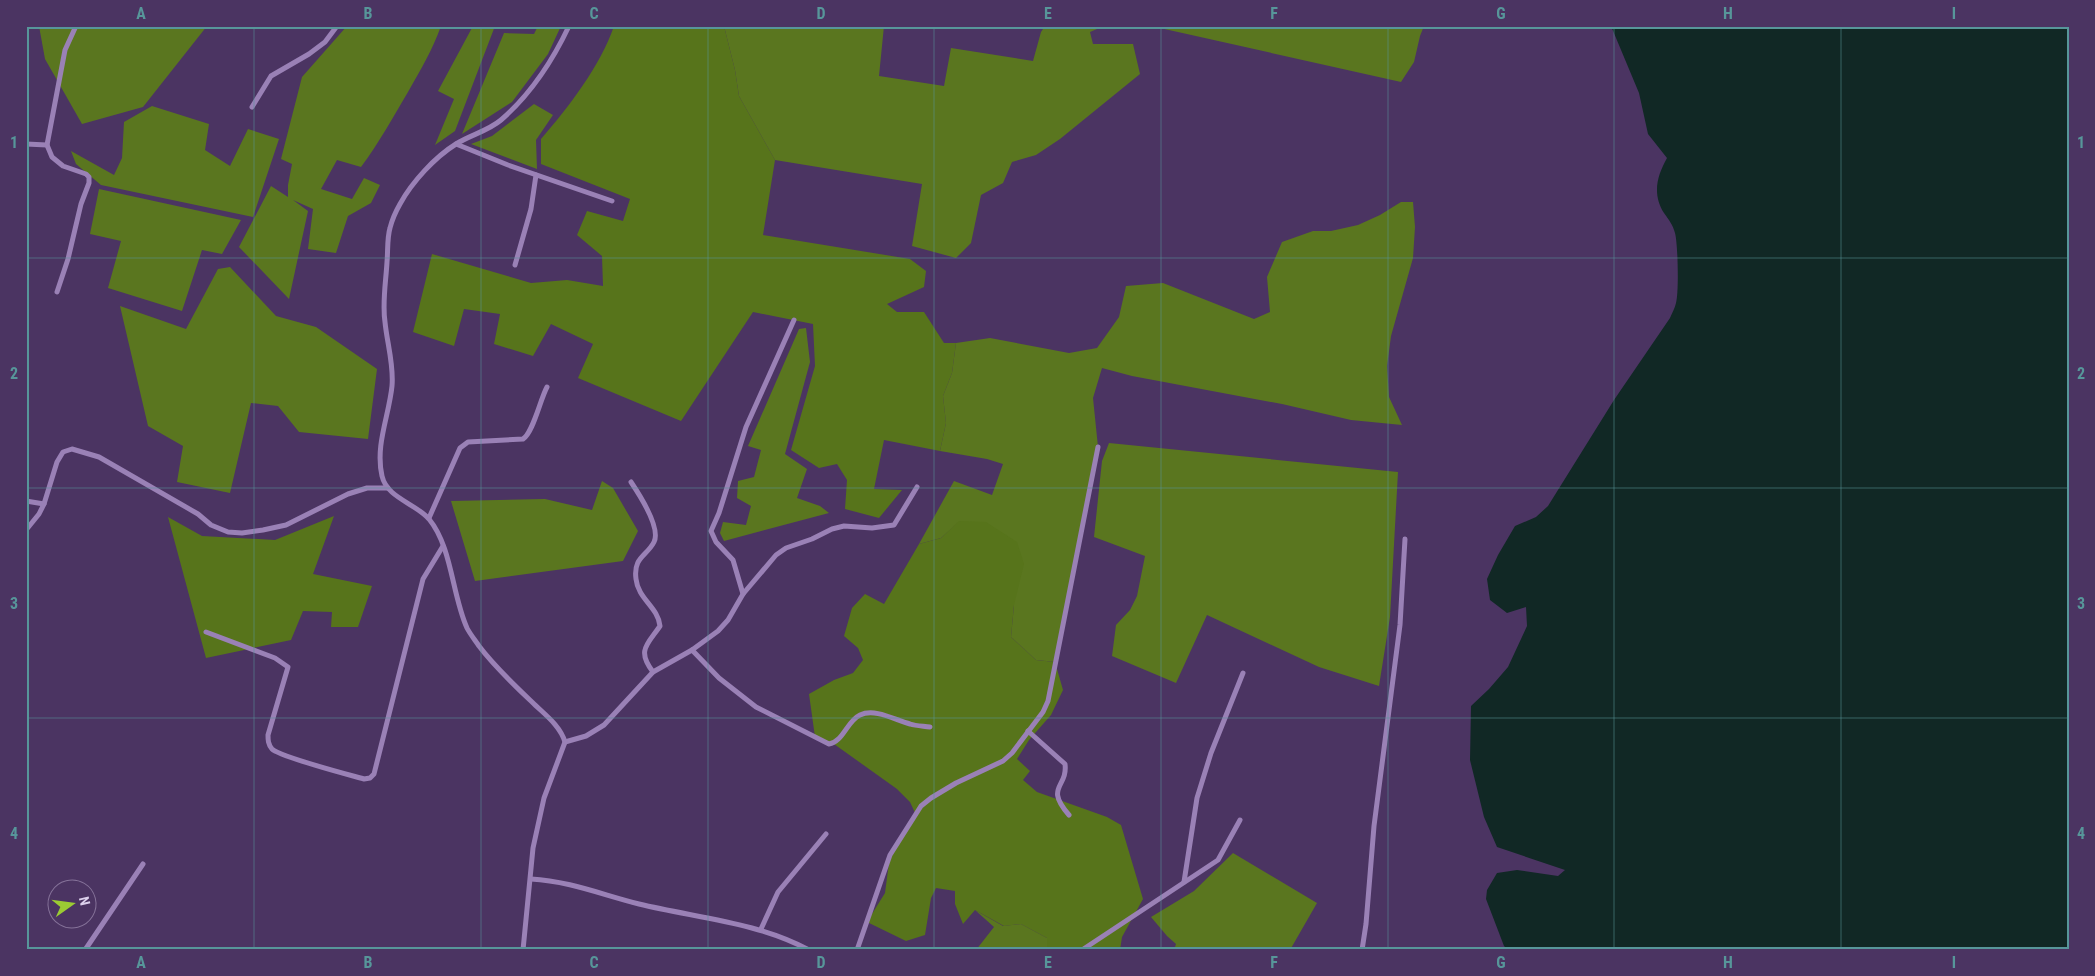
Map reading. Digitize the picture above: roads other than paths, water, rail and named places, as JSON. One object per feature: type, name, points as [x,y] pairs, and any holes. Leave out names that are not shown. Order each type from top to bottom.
[{"type":"street","points":[[57,292],[68,259],[81,204],[89,183],[89,178],[86,174],[63,166],[52,157],[47,145],[65,50],[76,26]]},
{"type":"street","points":[[252,107],[271,76],[309,54],[325,42],[337,26]]},
{"type":"street","points":[[523,950],[533,848],[544,798],[565,742],[554,723],[482,650],[468,629],[458,603],[443,546],[428,518],[388,488],[382,478],[381,441],[392,386],[390,357],[384,320],[390,229],[401,202],[429,168],[456,144],[500,121],[516,105],[548,66],[569,26]]},
{"type":"street","points":[[26,144],[47,145]]},
{"type":"street","points":[[456,144],[536,175],[612,201]]},
{"type":"street","points":[[515,265],[531,209],[536,175]]},
{"type":"street","points":[[744,594],[734,560],[716,542],[711,531],[719,513],[746,427],[794,320]]},
{"type":"street","points":[[428,518],[460,448],[468,442],[523,439],[528,436],[547,387]]},
{"type":"street","points":[[857,950],[890,855],[921,806],[956,783],[1003,761],[1043,712],[1048,701],[1098,447]]},
{"type":"street","points":[[26,530],[44,504],[56,462],[64,452],[72,449],[99,458],[198,514],[211,525],[228,532],[249,532],[286,525],[348,494],[367,488],[388,488]]},
{"type":"street","points":[[631,482],[638,491],[655,529],[654,542],[638,561],[636,579],[645,602],[654,610],[659,619],[660,626],[645,647],[649,666],[653,672]]},
{"type":"street","points":[[565,742],[586,736],[604,726],[653,672],[692,650],[718,631],[728,620],[744,594],[776,555],[786,548],[812,539],[832,528],[844,526],[884,528],[894,525],[917,487]]},
{"type":"street","points":[[26,501],[44,504]]},
{"type":"street","points":[[1362,950],[1374,826],[1400,625],[1405,538]]},
{"type":"street","points":[[206,632],[275,658],[288,667],[268,735],[268,742],[274,751],[323,767],[370,778],[374,774],[423,579],[443,546]]},
{"type":"street","points":[[692,650],[719,678],[756,708],[829,744],[837,741],[849,724],[860,715],[872,713],[912,725],[930,727]]},
{"type":"street","points":[[1184,882],[1197,798],[1211,753],[1243,673]]},
{"type":"street","points":[[1028,731],[1065,764],[1066,770],[1057,794],[1060,805],[1069,815]]},
{"type":"street","points":[[1082,950],[1218,860],[1240,820]]},
{"type":"street","points":[[760,929],[778,892],[826,834]]},
{"type":"street","points":[[85,950],[143,864]]},
{"type":"street","points":[[531,880],[553,880],[639,904],[760,929],[810,950]]}]
